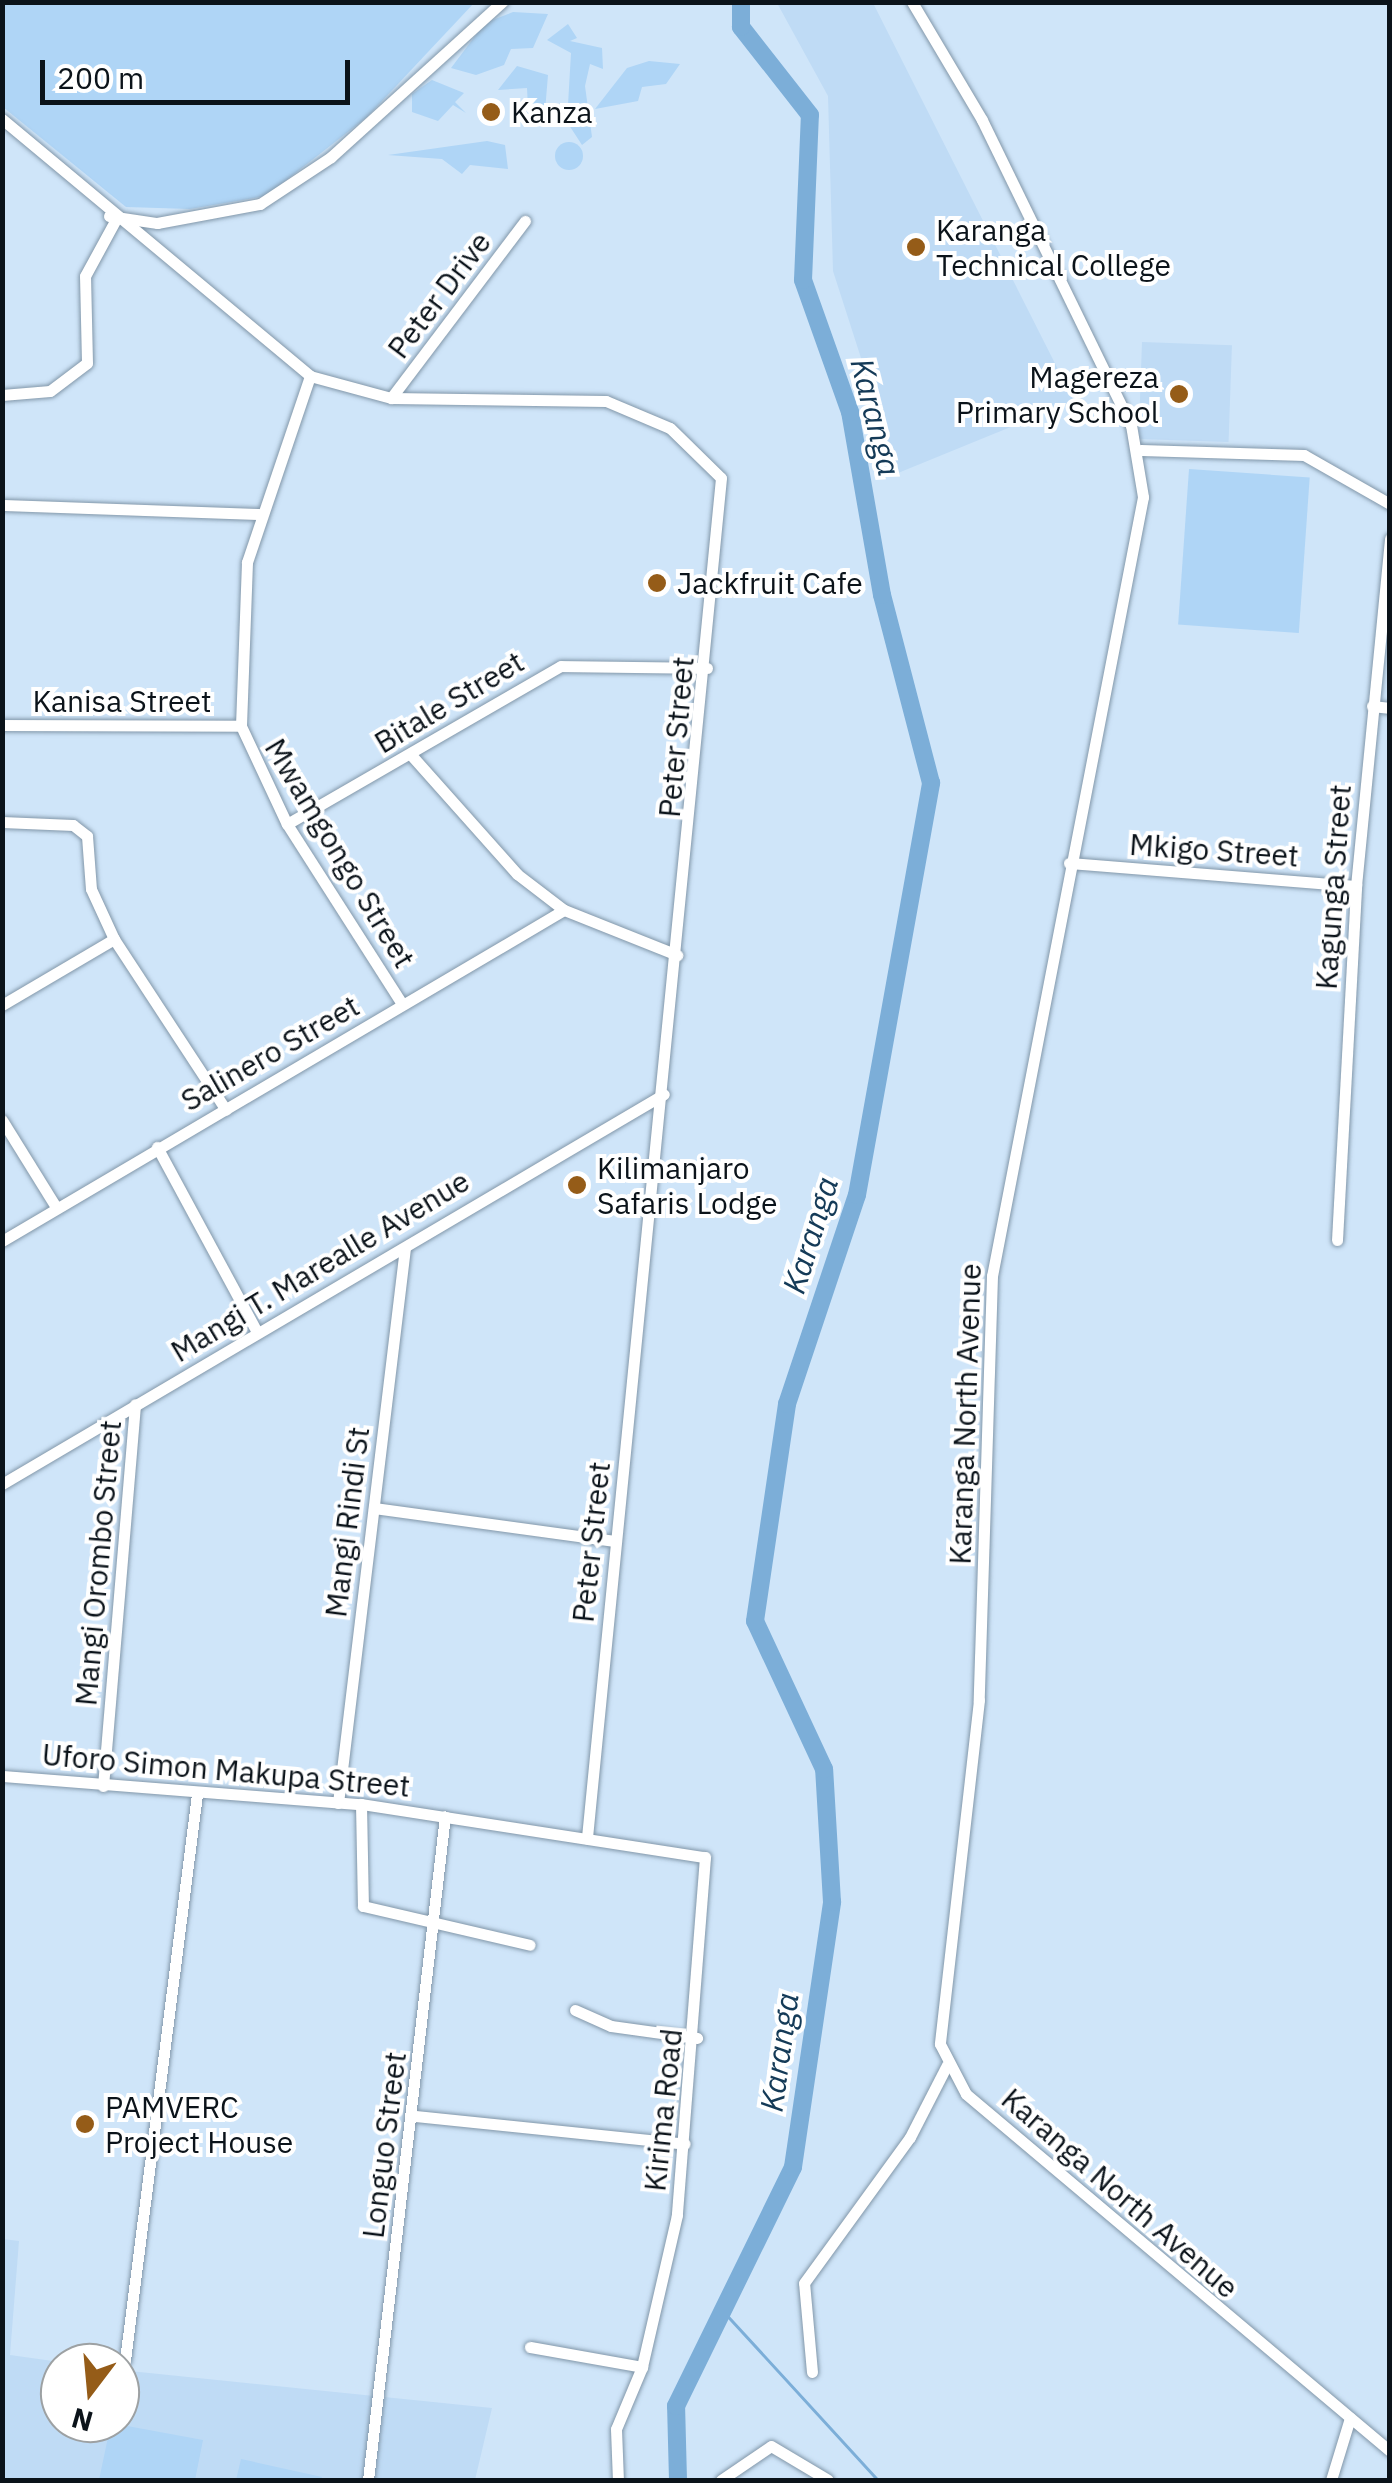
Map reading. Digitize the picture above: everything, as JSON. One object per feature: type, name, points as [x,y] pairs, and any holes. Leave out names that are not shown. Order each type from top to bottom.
[{"type":"street","points":[[2,394],[50,391],[87,363],[85,276],[112,218],[158,223],[260,204],[331,157],[502,2]]},
{"type":"street","name":"Karanga North Avenue","points":[[912,2],[982,120],[1141,450],[1143,496],[992,1276],[979,1700],[937,2012],[947,2064],[966,2094],[1390,2451]]},
{"type":"street","name":"Peter Street","points":[[2,119],[112,218],[310,376],[391,398],[578,395],[629,408],[705,456],[725,499],[586,1838]]},
{"type":"street","name":"Peter Drive","points":[[391,398],[525,222]]},
{"type":"street","name":"Mwamgongo Street","points":[[310,376],[259,514],[241,616],[240,726],[288,824],[402,1004]]},
{"type":"street","points":[[1141,450],[1304,455],[1390,504]]},
{"type":"street","points":[[2,505],[259,514]]},
{"type":"street","name":"Kagunga Street","points":[[1338,1240],[1356,886],[1372,706],[1386,612],[1390,539]]},
{"type":"street","name":"Bitale Street","points":[[288,824],[412,756],[561,666],[707,668]]},
{"type":"street","points":[[1372,706],[1390,708]]},
{"type":"street","name":"Kanisa Street","points":[[2,725],[240,726]]},
{"type":"street","points":[[412,756],[479,836],[564,910],[677,955]]},
{"type":"street","points":[[2,822],[82,830],[91,890],[114,939],[226,1110]]},
{"type":"street","name":"Mkigo Street","points":[[1070,863],[1356,886]]},
{"type":"street","name":"Salinero Street","points":[[2,1241],[564,910]]},
{"type":"street","points":[[2,1005],[114,939]]},
{"type":"street","name":"Mangi T. Marealle Avenue","points":[[2,1484],[664,1094]]},
{"type":"street","points":[[2,1120],[56,1206]]},
{"type":"street","points":[[157,1147],[257,1332]]},
{"type":"street","name":"Mangi Rindi St","points":[[338,1803],[405,1248]]},
{"type":"street","name":"Mangi Orombo Street","points":[[103,1786],[135,1404]]},
{"type":"street","points":[[374,1508],[616,1541]]},
{"type":"street","name":"Uforo Simon Makupa Street","points":[[2,1776],[361,1804],[586,1838]]},
{"type":"street","points":[[127,2343],[197,1794]]},
{"type":"street","points":[[361,1804],[360,1901],[433,1930],[530,1946]]},
{"type":"street","name":"Longuo Street","points":[[368,2480],[416,2116],[445,1816]]},
{"type":"street","name":"Kirima Road","points":[[586,1838],[710,1862],[685,2144],[642,2367],[616,2429],[618,2480]]},
{"type":"street","points":[[576,2010],[611,2026],[697,2038]]},
{"type":"street","points":[[812,2372],[804,2283],[920,2122],[947,2064]]},
{"type":"street","points":[[416,2116],[685,2144]]},
{"type":"street","points":[[530,2347],[642,2367]]},
{"type":"street","points":[[1330,2480],[1350,2418]]},
{"type":"street","points":[[721,2480],[771,2446],[828,2480]]},
{"type":"shaded area","points":[[3,3],[474,3],[367,117],[266,196],[190,209],[126,207],[3,107]]},
{"type":"shaded area","name":"Karanga Technical College","points":[[777,3],[873,3],[1074,401],[898,473],[833,271],[828,96]]},
{"type":"shaded area","points":[[513,12],[548,14],[533,48],[511,49],[504,65],[476,75],[451,68],[485,23]]},
{"type":"shaded area","points":[[568,24],[577,38],[570,41],[602,48],[603,69],[590,64],[585,86],[592,137],[582,145],[567,122],[571,53],[547,40]]},
{"type":"shaded area","points":[[649,61],[680,64],[666,84],[642,87],[638,101],[595,109],[627,68]]},
{"type":"shaded area","points":[[517,66],[548,75],[545,111],[528,108],[527,88],[498,90]]},
{"type":"shaded area","points":[[432,80],[464,93],[455,102],[466,113],[453,105],[438,121],[412,112],[412,94]]},
{"type":"shaded area","points":[[487,141],[505,145],[508,169],[470,165],[462,174],[442,159],[388,155]]},
{"type":"shaded area","points":[[569,142],[579,146],[583,156],[579,166],[569,170],[559,166],[555,156],[559,146]]},
{"type":"shaded area","name":"Magereza Primary School","points":[[1142,342],[1232,345],[1229,442],[1139,439]]},
{"type":"shaded area","points":[[1189,469],[1310,477],[1299,633],[1178,625]]},
{"type":"shaded area","points":[[3,2239],[19,2241],[10,2355],[40,2359],[40,2443],[140,2443],[140,2372],[492,2408],[475,2480],[3,2480]]},
{"type":"shaded area","points":[[140,2428],[203,2440],[195,2480],[99,2480],[107,2443],[140,2443]]},
{"type":"shaded area","points":[[241,2459],[322,2477],[236,2480]]},
{"type":"waterway","name":"Karanga","points":[[678,2480],[676,2406],[793,2167],[832,1902],[824,1769],[755,1621],[787,1404],[857,1195],[931,783],[882,595],[850,412],[803,280],[810,115],[741,27],[741,2]]},
{"type":"waterway","points":[[726,2314],[878,2480]]},
{"type":"place","name":"Kanza","points":[[491,112]]},
{"type":"place","name":"Karanga Technical College","points":[[916,247]]},
{"type":"place","name":"Magereza Primary School","points":[[1179,394]]},
{"type":"place","name":"Jackfruit Cafe","points":[[657,583]]},
{"type":"place","name":"Kilimanjaro Safaris Lodge","points":[[577,1185]]},
{"type":"place","name":"PAMVERC Project House","points":[[85,2124]]}]
